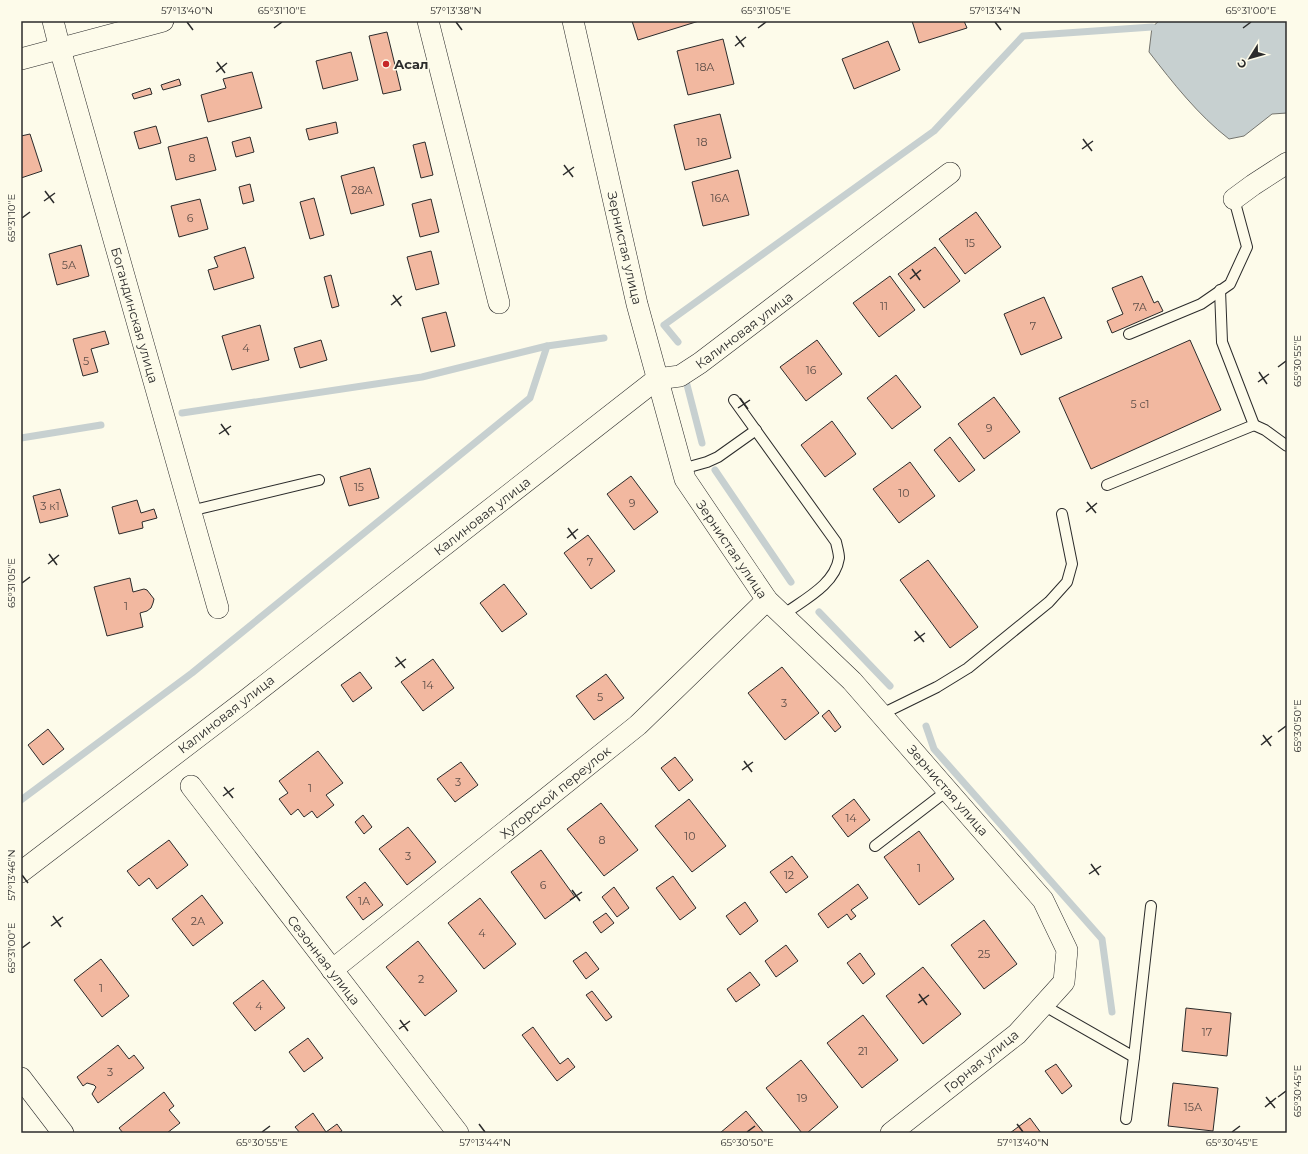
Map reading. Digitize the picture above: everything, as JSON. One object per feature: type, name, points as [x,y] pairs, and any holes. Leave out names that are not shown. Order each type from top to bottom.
[{"type":"street","name":"Богандинская улица","points":[[53,21],[218,608]]},
{"type":"street","points":[[21,59],[162,21]]},
{"type":"street","points":[[428,21],[499,303]]},
{"type":"street","name":"Зернистая улица","points":[[573,21],[637,304],[684,479],[767,600],[852,681],[1043,900],[1067,950],[1064,982]]},
{"type":"street","points":[[1234,200],[1253,185],[1287,163]]},
{"type":"street","name":"Калиновая улица","points":[[21,872],[250,697],[657,379],[680,376],[700,363],[950,173]]},
{"type":"street","name":"Хуторской переулок","points":[[332,970],[638,725],[767,600]]},
{"type":"street","name":"Сезонная улица","points":[[191,786],[458,1133]]},
{"type":"street","name":"Горная улица","points":[[891,1133],[1017,1034],[1064,982]]},
{"type":"street","points":[[21,1078],[63,1133]]},
{"type":"lane","points":[[1130,334],[1201,304],[1230,284],[1247,247],[1234,200]]},
{"type":"lane","points":[[1220,290],[1222,342],[1254,425],[1265,430],[1287,446]]},
{"type":"lane","points":[[734,400],[836,542],[839,557],[834,572],[823,585],[783,615]]},
{"type":"lane","points":[[1107,485],[1254,425]]},
{"type":"lane","points":[[682,469],[707,462],[718,457],[756,430]]},
{"type":"lane","points":[[190,511],[319,480]]},
{"type":"lane","points":[[882,714],[937,687],[968,668],[1049,602],[1068,582],[1072,564],[1062,514]]},
{"type":"lane","points":[[875,846],[948,790]]},
{"type":"lane","points":[[1126,1119],[1151,906]]},
{"type":"lane","points":[[1043,1005],[1134,1057]]},
{"type":"shaded area","points":[[1159,21],[1287,21],[1287,113],[1272,114],[1244,136],[1229,139],[1196,109],[1149,52],[1152,27]]},
{"type":"building","points":[[632,21],[699,21],[638,40]]},
{"type":"building","points":[[912,21],[964,21],[967,28],[919,43]]},
{"type":"building","points":[[387,32],[401,90],[383,94],[369,36]]},
{"type":"building","points":[[723,39],[734,84],[688,95],[677,51]]},
{"type":"building","points":[[888,41],[900,70],[854,89],[842,59]]},
{"type":"building","points":[[351,52],[358,80],[323,89],[316,61]]},
{"type":"building","points":[[252,72],[262,108],[208,122],[201,95],[226,88],[223,79]]},
{"type":"building","points":[[179,79],[181,85],[163,90],[161,85]]},
{"type":"building","points":[[150,88],[152,94],[134,99],[132,94]]},
{"type":"building","points":[[720,114],[731,158],[685,170],[674,125]]},
{"type":"building","points":[[336,122],[338,133],[309,140],[306,129]]},
{"type":"building","points":[[156,126],[161,143],[139,149],[134,132]]},
{"type":"building","points":[[30,134],[42,171],[21,178],[21,136]]},
{"type":"building","points":[[207,137],[216,170],[176,180],[168,147]]},
{"type":"building","points":[[250,137],[254,152],[236,157],[232,142]]},
{"type":"building","points":[[425,142],[433,175],[421,178],[413,145]]},
{"type":"building","points":[[374,167],[384,205],[351,214],[341,176]]},
{"type":"building","points":[[738,170],[749,215],[703,226],[692,182]]},
{"type":"building","points":[[250,184],[254,201],[243,204],[239,187]]},
{"type":"building","points":[[314,198],[324,235],[310,239],[300,202]]},
{"type":"building","points":[[200,199],[208,229],[179,237],[171,206]]},
{"type":"building","points":[[431,199],[439,232],[420,237],[412,204]]},
{"type":"building","points":[[976,212],[1001,247],[965,274],[939,239]]},
{"type":"building","points":[[81,245],[89,276],[57,285],[49,254]]},
{"type":"building","points":[[245,247],[254,278],[214,290],[208,270],[218,267],[214,257]]},
{"type":"building","points":[[935,247],[960,281],[924,308],[898,274]]},
{"type":"building","points":[[431,251],[439,284],[416,290],[407,257]]},
{"type":"building","points":[[331,275],[339,306],[332,308],[324,277]]},
{"type":"building","points":[[890,276],[915,310],[879,337],[853,303]]},
{"type":"building","points":[[1142,276],[1154,303],[1158,301],[1163,311],[1112,333],[1107,321],[1123,314],[1112,288]]},
{"type":"building","points":[[1044,297],[1062,338],[1021,355],[1004,314]]},
{"type":"building","points":[[446,312],[455,346],[431,352],[422,318]]},
{"type":"building","points":[[260,325],[269,360],[232,370],[222,336]]},
{"type":"building","points":[[105,331],[109,344],[91,349],[98,372],[83,376],[73,339]]},
{"type":"building","points":[[321,340],[327,360],[300,368],[294,348]]},
{"type":"building","points":[[817,340],[842,374],[806,401],[780,367]]},
{"type":"building","points":[[1190,340],[1221,410],[1091,469],[1059,398]]},
{"type":"building","points":[[896,375],[921,407],[892,429],[867,398]]},
{"type":"building","points":[[994,397],[1020,432],[984,459],[958,424]]},
{"type":"building","points":[[832,421],[856,454],[825,477],[801,445]]},
{"type":"building","points":[[950,437],[975,470],[959,482],[934,450]]},
{"type":"building","points":[[910,462],[935,496],[899,523],[873,489]]},
{"type":"building","points":[[370,468],[379,498],[349,506],[340,477]]},
{"type":"building","points":[[631,476],[658,512],[634,530],[607,494]]},
{"type":"building","points":[[60,489],[68,516],[40,523],[33,496]]},
{"type":"building","points":[[137,500],[141,513],[154,509],[157,518],[142,522],[143,528],[119,534],[112,507]]},
{"type":"building","points":[[588,535],[615,571],[591,589],[564,553]]},
{"type":"building","points":[[928,560],[978,627],[950,648],[900,580]]},
{"type":"building","points":[[130,578],[133,592],[144,589],[147,590],[154,599],[153,603],[151,608],[140,613],[143,627],[107,636],[94,587]]},
{"type":"building","points":[[504,584],[527,614],[502,632],[480,603]]},
{"type":"building","points":[[433,659],[454,688],[423,711],[401,682]]},
{"type":"building","points":[[782,667],[819,713],[785,740],[748,693]]},
{"type":"building","points":[[360,672],[372,688],[353,702],[341,685]]},
{"type":"building","points":[[606,674],[624,698],[594,720],[576,696]]},
{"type":"building","points":[[829,710],[841,727],[835,732],[822,716]]},
{"type":"building","points":[[48,729],[64,749],[43,765],[28,745]]},
{"type":"building","points":[[318,751],[343,783],[326,795],[334,805],[317,818],[312,811],[304,817],[298,809],[291,815],[279,799],[288,793],[279,781]]},
{"type":"building","points":[[675,757],[693,780],[679,791],[661,768]]},
{"type":"building","points":[[461,762],[478,785],[455,802],[437,779]]},
{"type":"building","points":[[689,799],[726,846],[692,872],[655,826]]},
{"type":"building","points":[[854,799],[870,820],[848,837],[832,816]]},
{"type":"building","points":[[601,803],[638,850],[604,876],[567,829]]},
{"type":"building","points":[[363,815],[372,827],[364,834],[355,822]]},
{"type":"building","points":[[408,827],[436,862],[407,885],[379,849]]},
{"type":"building","points":[[919,831],[954,879],[919,905],[884,857]]},
{"type":"building","points":[[169,840],[188,865],[157,889],[149,878],[139,886],[127,871]]},
{"type":"building","points":[[541,850],[575,897],[545,919],[511,872]]},
{"type":"building","points":[[792,856],[808,877],[786,893],[770,872]]},
{"type":"building","points":[[673,876],[696,908],[680,920],[656,888]]},
{"type":"building","points":[[365,882],[383,905],[363,920],[346,897]]},
{"type":"building","points":[[858,884],[868,898],[851,910],[856,916],[851,920],[847,914],[828,928],[818,914]]},
{"type":"building","points":[[614,887],[629,908],[617,917],[602,897]]},
{"type":"building","points":[[202,895],[223,923],[193,946],[172,919]]},
{"type":"building","points":[[480,898],[516,944],[484,969],[448,923]]},
{"type":"building","points":[[745,902],[758,921],[740,935],[726,916]]},
{"type":"building","points":[[606,913],[614,923],[601,933],[593,922]]},
{"type":"building","points":[[984,920],[1017,964],[984,989],[951,945]]},
{"type":"building","points":[[418,941],[457,991],[425,1016],[386,967]]},
{"type":"building","points":[[786,945],[798,961],[776,977],[765,961]]},
{"type":"building","points":[[586,952],[599,969],[586,979],[573,961]]},
{"type":"building","points":[[860,953],[875,974],[863,984],[847,963]]},
{"type":"building","points":[[101,959],[129,996],[102,1017],[74,980]]},
{"type":"building","points":[[923,967],[961,1014],[923,1044],[886,996]]},
{"type":"building","points":[[750,972],[760,985],[736,1002],[727,989]]},
{"type":"building","points":[[263,980],[285,1008],[255,1031],[233,1003]]},
{"type":"building","points":[[592,991],[612,1017],[606,1021],[586,995]]},
{"type":"building","points":[[1186,1008],[1231,1013],[1227,1056],[1182,1051]]},
{"type":"building","points":[[863,1015],[898,1060],[862,1088],[827,1043]]},
{"type":"building","points":[[533,1027],[560,1064],[568,1058],[575,1067],[557,1081],[522,1035]]},
{"type":"building","points":[[308,1038],[323,1058],[304,1072],[289,1052]]},
{"type":"building","points":[[118,1045],[129,1059],[134,1055],[144,1068],[98,1103],[92,1094],[96,1087],[87,1083],[83,1086],[77,1077]]},
{"type":"building","points":[[801,1060],[838,1107],[807,1133],[802,1133],[766,1088]]},
{"type":"building","points":[[1056,1064],[1072,1086],[1062,1094],[1045,1071]]},
{"type":"building","points":[[1173,1083],[1218,1088],[1213,1131],[1168,1126]]},
{"type":"building","points":[[164,1092],[174,1106],[169,1110],[180,1123],[167,1133],[123,1133],[119,1128]]},
{"type":"building","points":[[746,1111],[764,1133],[720,1133]]},
{"type":"building","points":[[313,1113],[326,1132],[337,1124],[342,1131],[338,1133],[300,1133],[295,1127]]},
{"type":"building","points":[[1030,1118],[1041,1133],[1010,1133]]},
{"type":"waterway","points":[[678,342],[664,325],[934,131],[1023,36],[1152,27]]},
{"type":"waterway","points":[[21,800],[192,673],[530,398],[547,346],[604,338]]},
{"type":"waterway","points":[[182,413],[422,377],[547,346]]},
{"type":"waterway","points":[[686,381],[702,443]]},
{"type":"waterway","points":[[21,438],[101,425]]},
{"type":"waterway","points":[[715,470],[791,582]]},
{"type":"waterway","points":[[819,612],[890,686]]},
{"type":"waterway","points":[[926,726],[934,749],[1102,939],[1112,1012]]},
{"type":"place","name":"Асал","points":[[386,64]]}]
